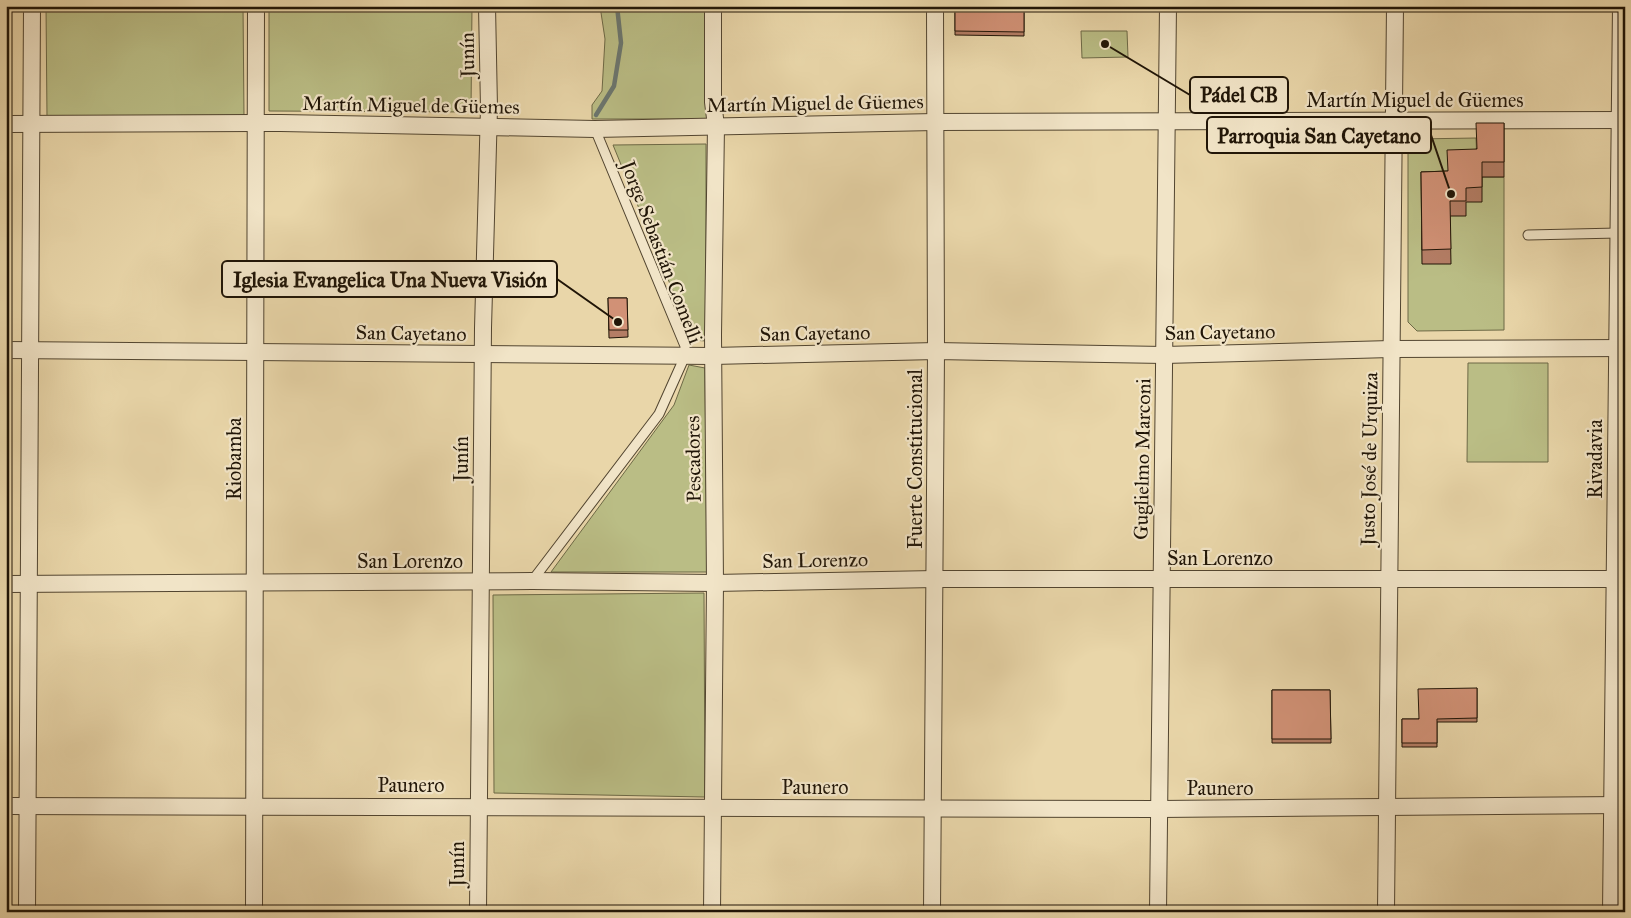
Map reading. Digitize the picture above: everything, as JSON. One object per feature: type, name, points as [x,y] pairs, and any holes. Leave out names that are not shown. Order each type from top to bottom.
[{"type":"street","points":[[27,912],[32,6]]},
{"type":"street","name":"Riobamba","points":[[254,912],[256,6]]},
{"type":"street","name":"Junín","points":[[478,912],[483,354],[488,128],[487,6]]},
{"type":"street","name":"Pescadores","points":[[712,912],[715,582],[713,356],[716,126],[713,102],[713,6]]},
{"type":"street","name":"Fuerte Constitucional","points":[[932,912],[936,351],[935,6]]},
{"type":"street","name":"Guglielmo Marconi","points":[[1158,912],[1168,6]]},
{"type":"street","name":"Justo José de Urquiza","points":[[1386,912],[1395,6]]},
{"type":"street","name":"Rivadavia","points":[[1611,912],[1619,805],[1621,348],[1618,233],[1622,120],[1621,6]]},
{"type":"street","name":"Martín Miguel de Güemes","points":[[6,124],[256,123],[595,129],[935,122],[1622,120]]},
{"type":"street","name":"San Cayetano","points":[[6,350],[713,356],[936,351],[1164,355],[1391,349],[1621,348]]},
{"type":"street","name":"San Lorenzo","points":[[6,584],[715,582],[935,579],[1620,580]]},
{"type":"street","name":"Paunero","points":[[6,806],[1160,809],[1619,805]]},
{"type":"lane","name":"Jorge Sebastián Comelli","points":[[532,582],[659,414],[685,356],[685,346],[595,129]]},
{"type":"lane","points":[[1528,236],[1618,233]]},
{"type":"green space","points":[[46,6],[243,6],[244,117],[47,118]]},
{"type":"green space","points":[[269,6],[472,6],[471,112],[269,111]]},
{"type":"green space","points":[[600,6],[707,6],[707,119],[592,119],[592,105],[602,91],[605,39]]},
{"type":"green space","points":[[1081,31],[1127,31],[1128,57],[1082,58]]},
{"type":"green space","points":[[1476,138],[1477,164],[1450,216],[1466,202],[1482,177],[1504,177],[1504,330],[1417,331],[1408,322],[1408,144],[1415,139]]},
{"type":"green space","points":[[706,144],[706,341],[693,340],[613,145]]},
{"type":"green space","points":[[1468,363],[1548,363],[1548,462],[1467,462]]},
{"type":"green space","points":[[689,365],[705,368],[707,572],[551,572],[674,405]]},
{"type":"green space","points":[[704,593],[705,797],[494,793],[493,595]]},
{"type":"building","points":[[955,7],[1024,7],[1024,32],[955,31]]},
{"type":"building","points":[[1476,123],[1504,123],[1504,162],[1482,162],[1482,187],[1466,188],[1466,201],[1450,201],[1451,249],[1422,250],[1421,172],[1448,171],[1447,150],[1477,149]]},
{"type":"building","points":[[608,298],[627,298],[628,330],[609,330]]},
{"type":"building","points":[[1477,688],[1477,718],[1437,719],[1437,743],[1402,743],[1402,719],[1419,719],[1418,689]]},
{"type":"building","points":[[1272,690],[1330,690],[1331,739],[1272,739]]},
{"type":"waterway","points":[[596,115],[614,86],[621,43],[617,6]]},
{"type":"place","name":"Pádel CB","points":[[1105,44]]},
{"type":"place","name":"Parroquia San Cayetano","points":[[1451,194]]},
{"type":"place","name":"Iglesia Evangelica Una Nueva Visión","points":[[618,322]]}]
